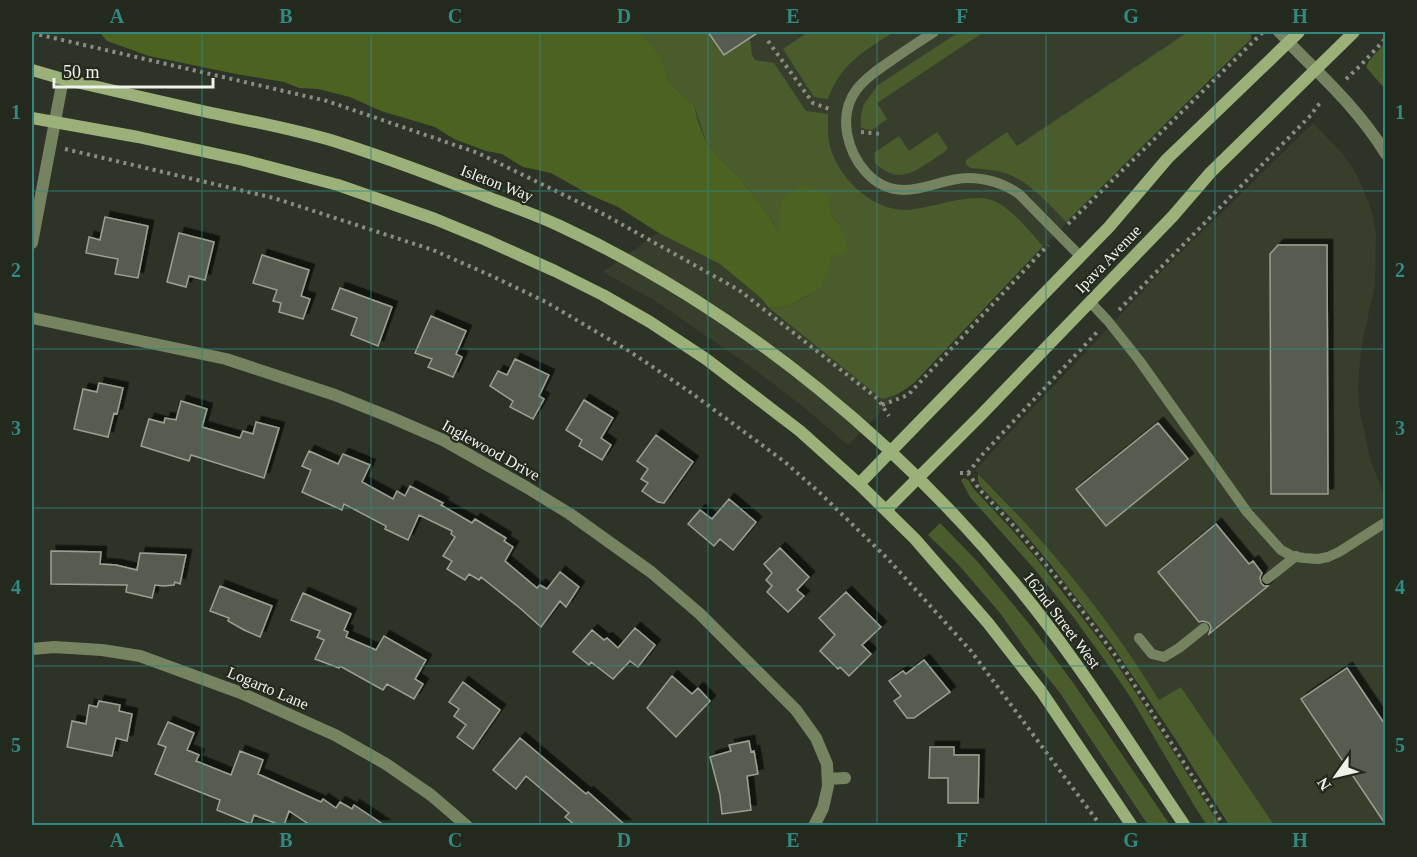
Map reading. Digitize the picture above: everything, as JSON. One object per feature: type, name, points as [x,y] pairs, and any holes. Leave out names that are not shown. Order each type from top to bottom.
[{"type":"main road","name":"Ipava Avenue","points":[[860,484],[1081,257],[1167,159],[1299,32]]},
{"type":"main road","name":"Ipava Avenue","points":[[886,510],[1173,216],[1210,173],[1354,32]]},
{"type":"main road","name":"Isleton Way","points":[[32,70],[334,141],[442,179],[558,225],[641,268],[698,302],[801,375],[852,416],[891,452]]},
{"type":"main road","points":[[32,118],[138,137],[293,172],[338,185],[435,219],[555,271],[650,322],[706,359],[800,431],[860,484],[915,539],[1022,667],[1132,825]]},
{"type":"main road","name":"162nd Street West","points":[[891,452],[919,477],[998,564],[1032,606],[1081,671],[1185,825]]},
{"type":"street","points":[[1288,42],[1336,90],[1373,134],[1386,154]]},
{"type":"street","points":[[32,243],[63,79]]},
{"type":"street","name":"Inglewood Drive","points":[[32,318],[226,359],[335,395],[443,440],[570,514],[651,572],[700,614],[775,688],[805,722],[816,738],[827,764],[828,786],[823,808],[814,825]]},
{"type":"street","name":"Logarto Lane","points":[[32,649],[54,647],[102,650],[140,656],[241,693],[335,735],[386,764],[431,795],[467,825]]},
{"type":"street","points":[[828,779],[845,778]]},
{"type":"lane","points":[[934,32],[869,75],[853,94],[848,106],[846,126],[856,161],[872,178],[899,189],[914,189],[965,178],[1008,186],[1019,194],[1081,257]]},
{"type":"lane","points":[[1278,32],[1288,42]]},
{"type":"lane","points":[[1089,302],[1108,321],[1139,360],[1247,512],[1281,550],[1296,556],[1318,559],[1328,557],[1386,522]]},
{"type":"lane","points":[[1267,579],[1296,556]]},
{"type":"lane","points":[[1139,638],[1152,654],[1164,657],[1204,628]]},
{"type":"path","points":[[889,416],[882,405],[908,394],[1059,234],[1263,32]]},
{"type":"path","points":[[968,473],[982,455],[1108,321],[1386,38]]},
{"type":"path","points":[[768,41],[813,103],[832,110]]},
{"type":"path","points":[[50,146],[274,198],[433,250],[546,302],[638,357],[785,462],[888,559],[971,651],[1101,825]]},
{"type":"path","points":[[960,472],[968,473],[980,490],[1014,526],[1066,589],[1118,659],[1224,825]]},
{"type":"shaded area","points":[[618,32],[1255,32],[848,445],[750,366],[654,300],[603,272],[722,187]]},
{"type":"shaded area","points":[[1313,123],[1349,162],[1370,205],[1376,232],[1375,284],[1362,345],[1358,393],[1371,462],[1385,497],[1385,825],[1274,825],[1182,688],[1159,700],[1097,610],[1010,506],[975,470],[1156,277]]},
{"type":"green space","points":[[86,32],[640,32],[661,56],[670,84],[694,105],[706,142],[760,203],[779,232],[782,199],[802,185],[829,196],[831,214],[840,226],[848,250],[832,257],[820,288],[791,305],[768,307],[761,298],[720,264],[659,233],[618,207],[590,195],[551,173],[523,167],[502,154],[486,151],[454,139],[435,127],[381,111],[350,97],[149,56],[107,41],[101,34]]},
{"type":"green space","points":[[640,32],[708,32],[724,54],[749,38],[755,60],[774,63],[806,111],[828,114],[829,141],[836,161],[850,182],[870,199],[893,209],[906,210],[969,198],[988,199],[1011,212],[1043,246],[914,383],[899,393],[882,399],[768,307],[791,305],[809,295],[829,269],[840,226],[831,214],[829,196],[780,211],[780,233],[760,203],[706,142],[694,105],[670,84],[661,56]]},
{"type":"green space","points":[[808,32],[894,32],[863,52],[847,67],[833,87],[828,99],[814,97],[783,49]]},
{"type":"green space","points":[[959,32],[984,32],[877,103],[887,119],[872,130],[861,127],[864,104],[878,85]]},
{"type":"green space","points":[[1188,32],[1249,32],[1251,39],[1066,222],[1040,195],[1017,178],[966,165],[966,160],[1007,132],[1017,146]]},
{"type":"green space","points":[[1385,43],[1385,89],[1366,67]]},
{"type":"green space","points":[[937,132],[948,148],[910,173],[894,174],[875,163],[874,153],[899,136],[909,151]]},
{"type":"green space","points":[[978,474],[1028,526],[1075,581],[1098,610],[1159,700],[1181,687],[1274,825],[1229,825],[1176,740],[1110,642],[1048,561],[980,486]]},
{"type":"green space","points":[[964,478],[1037,559],[1108,651],[1220,825],[1207,825],[1116,676],[1037,572],[970,497],[961,480]]},
{"type":"green space","points":[[940,523],[977,561],[1031,626],[1074,684],[1170,825],[1148,825],[1060,693],[1000,613],[957,563],[928,535]]},
{"type":"building","points":[[708,32],[759,32],[724,55]]},
{"type":"building","points":[[105,217],[148,226],[138,278],[115,274],[118,259],[86,253],[89,237],[100,240]]},
{"type":"building","points":[[179,233],[214,242],[205,280],[189,276],[186,287],[167,282]]},
{"type":"building","points":[[1278,245],[1327,245],[1328,494],[1271,494],[1270,254]]},
{"type":"building","points":[[262,255],[309,270],[301,296],[310,299],[303,319],[279,312],[281,303],[273,301],[277,290],[253,283]]},
{"type":"building","points":[[340,288],[392,307],[378,346],[351,335],[357,318],[332,309]]},
{"type":"building","points":[[431,316],[466,331],[456,354],[462,357],[453,377],[428,367],[432,359],[415,353]]},
{"type":"building","points":[[515,359],[549,375],[539,396],[544,399],[533,419],[510,407],[513,401],[490,386],[498,371],[507,375]]},
{"type":"building","points":[[99,383],[123,388],[117,414],[114,413],[108,437],[74,429],[83,389],[97,392]]},
{"type":"building","points":[[584,400],[613,418],[601,438],[611,445],[602,460],[579,446],[582,440],[566,430]]},
{"type":"building","points":[[181,401],[207,409],[202,427],[240,438],[243,431],[253,434],[256,422],[279,428],[264,478],[191,455],[189,461],[141,446],[149,419],[164,423],[165,418],[176,420]]},
{"type":"building","points":[[1158,423],[1188,459],[1106,526],[1076,489]]},
{"type":"building","points":[[656,435],[693,462],[664,503],[658,502],[642,491],[648,483],[641,479],[648,469],[637,461]]},
{"type":"building","points":[[309,451],[338,464],[343,454],[370,465],[362,482],[393,499],[397,491],[405,496],[410,486],[443,503],[441,505],[472,523],[475,519],[506,538],[504,541],[513,547],[505,561],[537,588],[540,585],[547,589],[560,572],[579,587],[566,607],[560,601],[541,627],[481,577],[479,580],[469,574],[465,580],[447,569],[452,561],[443,556],[455,537],[451,534],[452,531],[419,515],[408,540],[344,504],[342,510],[302,492],[311,470],[302,466]]},
{"type":"building","points":[[729,499],[756,522],[733,550],[720,539],[714,546],[688,524],[700,510],[712,519]]},
{"type":"building","points":[[1216,524],[1249,564],[1253,561],[1262,573],[1261,583],[1268,586],[1209,634],[1211,627],[1209,623],[1199,622],[1158,572]]},
{"type":"building","points":[[780,548],[809,577],[797,590],[804,596],[788,612],[767,592],[772,586],[766,580],[772,573],[764,564]]},
{"type":"building","points":[[51,551],[101,552],[100,564],[137,570],[140,553],[186,555],[180,584],[175,582],[174,585],[155,585],[152,598],[126,592],[127,585],[51,584]]},
{"type":"building","points":[[220,586],[272,606],[260,637],[228,621],[229,618],[210,611]]},
{"type":"building","points":[[846,592],[881,627],[862,645],[871,654],[849,676],[840,667],[838,669],[820,651],[835,635],[819,618]]},
{"type":"building","points":[[303,593],[351,614],[344,630],[348,632],[346,637],[376,650],[384,636],[426,660],[415,679],[423,684],[414,699],[387,684],[383,690],[340,666],[339,668],[315,659],[324,640],[317,637],[320,631],[291,620]]},
{"type":"building","points":[[635,628],[655,645],[638,667],[630,661],[613,679],[591,662],[589,665],[573,652],[592,630],[604,640],[607,638],[618,648]]},
{"type":"building","points":[[924,660],[950,692],[914,718],[907,718],[894,701],[901,696],[889,681],[903,671],[906,674]]},
{"type":"building","points":[[1347,668],[1386,726],[1386,825],[1301,699]]},
{"type":"building","points":[[672,676],[692,694],[698,688],[710,701],[676,737],[647,708]]},
{"type":"building","points":[[463,682],[500,710],[473,749],[457,737],[466,725],[454,716],[459,709],[449,702]]},
{"type":"building","points":[[99,701],[120,705],[119,711],[132,714],[127,741],[116,738],[112,756],[67,747],[72,721],[86,724],[89,705],[97,707]]},
{"type":"building","points":[[168,722],[194,733],[187,750],[199,755],[196,761],[231,775],[240,751],[263,760],[258,774],[321,802],[323,799],[336,808],[340,802],[352,809],[354,805],[384,825],[310,825],[289,811],[284,825],[254,815],[251,824],[217,810],[220,800],[155,774],[166,747],[158,744]]},
{"type":"building","points":[[520,738],[586,794],[588,792],[625,825],[575,825],[565,817],[569,813],[526,776],[516,789],[493,770]]},
{"type":"building","points":[[749,741],[751,752],[754,751],[758,774],[747,776],[751,810],[722,814],[720,795],[710,757],[731,751],[729,745]]},
{"type":"building","points":[[930,747],[954,747],[954,755],[979,755],[978,803],[948,803],[948,778],[929,778]]}]
